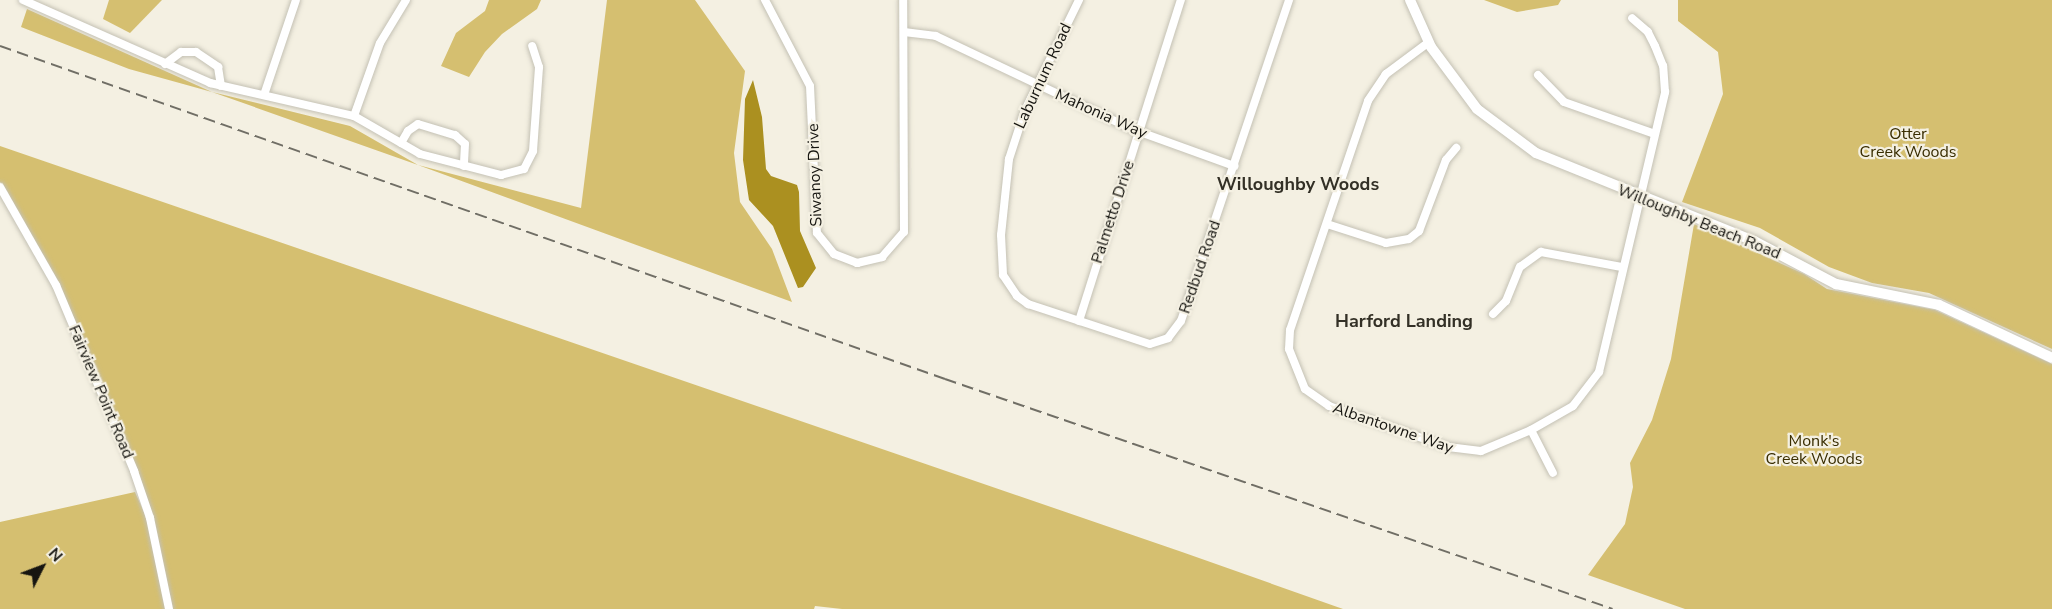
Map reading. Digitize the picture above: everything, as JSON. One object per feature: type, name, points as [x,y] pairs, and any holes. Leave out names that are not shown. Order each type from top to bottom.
[{"type":"street","points":[[23,0],[165,64],[221,86],[354,116],[401,143],[464,166],[512,175],[530,162],[539,67],[532,46]]},
{"type":"street","points":[[264,95],[296,0]]},
{"type":"street","points":[[354,116],[380,43],[406,0]]},
{"type":"street","name":"Siwanoy Drive","points":[[765,0],[810,86],[817,233],[834,254],[857,263],[882,257],[904,232],[903,0]]},
{"type":"street","name":"Laburnum Road","points":[[1079,0],[1038,85],[1009,159],[1001,261],[1006,281],[1017,297],[1079,321]]},
{"type":"street","name":"Palmetto Drive","points":[[1079,321],[1181,0]]},
{"type":"street","name":"Redbud Road","points":[[1079,321],[1144,343],[1160,342],[1171,335],[1181,321],[1289,0]]},
{"type":"street","name":"Willoughby Beach Road","points":[[1410,0],[1429,42],[1477,109],[1510,136],[1536,153],[1638,198],[1754,241],[1836,284],[1939,305],[2052,358]]},
{"type":"street","name":"Albantowne Way","points":[[1429,42],[1386,74],[1372,91],[1290,330],[1292,363],[1305,389],[1335,409],[1463,451],[1492,448],[1531,430],[1573,406],[1595,382],[1665,92],[1663,66],[1648,32],[1632,18]]},
{"type":"street","name":"Mahonia Way","points":[[904,32],[936,36],[1139,132],[1234,166]]},
{"type":"street","points":[[165,64],[181,52],[206,56],[218,67],[221,86]]},
{"type":"street","points":[[1538,75],[1564,102],[1655,134]]},
{"type":"street","points":[[401,143],[418,124],[455,135],[465,144],[464,166]]},
{"type":"street","points":[[1327,224],[1386,243],[1409,239],[1419,231],[1446,160],[1456,148]]},
{"type":"street","name":"Fairview Point Road","points":[[0,187],[56,285],[135,471],[150,518],[169,609]]},
{"type":"street","points":[[1493,314],[1506,301],[1520,267],[1540,252],[1622,267]]},
{"type":"street","points":[[1531,430],[1553,473]]},
{"type":"green space","points":[[109,0],[162,0],[130,33],[103,19]]},
{"type":"green space","points":[[489,0],[541,0],[537,9],[502,34],[485,52],[469,77],[441,66],[456,33],[485,11]]},
{"type":"green space","points":[[607,0],[695,0],[745,71],[734,153],[740,202],[772,249],[792,302],[418,165],[581,208]]},
{"type":"green space","points":[[1484,0],[1561,0],[1558,5],[1517,12]]},
{"type":"green space","name":"Otter Creek Woods","points":[[1678,0],[2052,0],[2052,349],[1929,293],[1872,283],[1829,267],[1760,228],[1682,202],[1723,94],[1718,52],[1678,21]]},
{"type":"green space","points":[[27,9],[212,92],[129,69],[21,27]]},
{"type":"green space","points":[[212,92],[350,126],[418,165]]},
{"type":"green space","points":[[0,146],[1343,609],[842,609],[815,606],[814,609],[0,609],[0,522],[135,492],[151,528],[134,471],[31,235],[0,187]]},
{"type":"green space","name":"Monk's Creek Woods","points":[[1694,224],[1804,274],[1827,289],[1935,310],[2052,364],[2052,609],[1685,609],[1588,575],[1625,524],[1633,487],[1630,463],[1652,420],[1671,359]]},
{"type":"shaded area","points":[[753,80],[762,117],[766,169],[771,176],[797,185],[799,192],[800,231],[816,268],[803,287],[798,288],[773,226],[749,200],[743,160],[745,99]]},
{"type":"railway","points":[[0,46],[945,379],[1613,609]]},
{"type":"district","name":"Willoughby Woods","points":[[1298,184]]},
{"type":"district","name":"Harford Landing","points":[[1404,321]]}]
